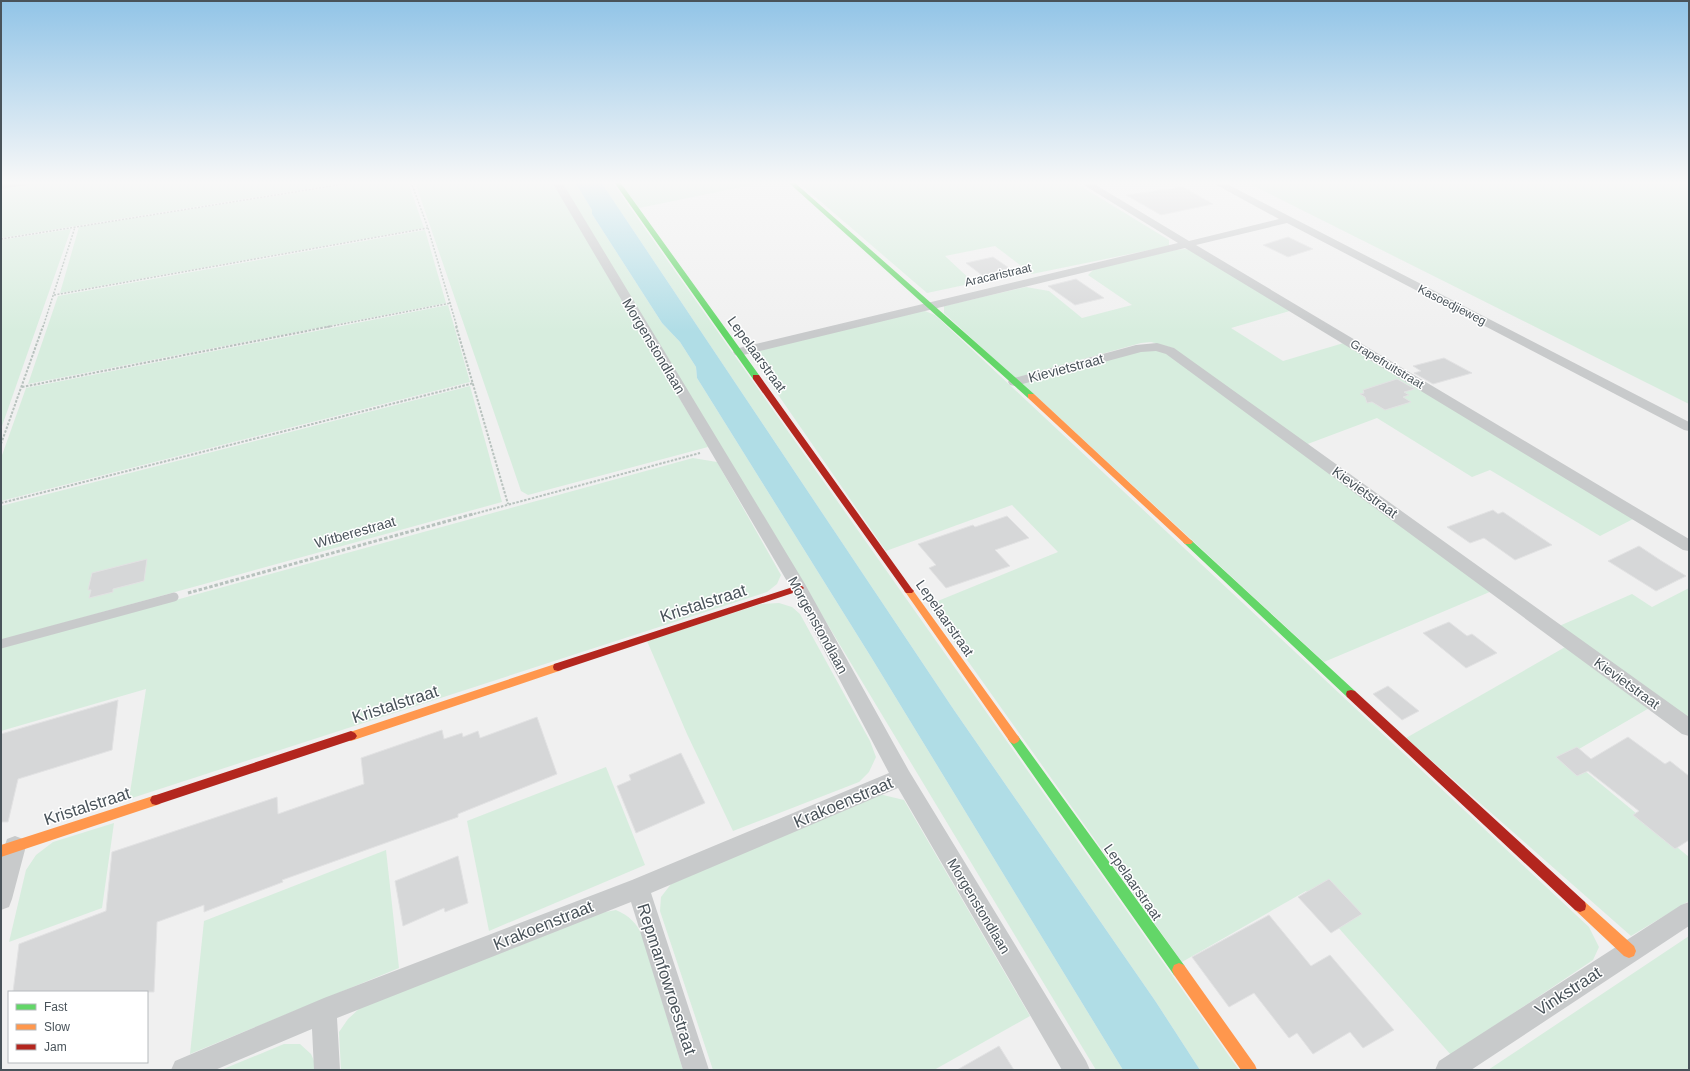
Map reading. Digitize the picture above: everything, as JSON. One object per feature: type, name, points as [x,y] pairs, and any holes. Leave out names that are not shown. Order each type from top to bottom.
[{"type":"street","name":"Morgenstondlaan","points":[[587,232],[799,588],[902,777],[1077,1070]]},
{"type":"street","name":"Lepelaarstraat","points":[[653,232],[1250,1070]]},
{"type":"street","points":[[847,232],[1015,382],[1629,952]]},
{"type":"street","name":"Grapefruitstraat","points":[[1167,232],[1689,546]]},
{"type":"street","name":"Aracaristraat","points":[[739,352],[1237,232]]},
{"type":"street","name":"Kasoedjieweg","points":[[1310,232],[1689,427]]},
{"type":"street","name":"Kievietstraat","points":[[1015,382],[1140,348],[1157,347],[1170,351],[1689,728]]},
{"type":"street","name":"Kristalstraat","points":[[8,848],[799,588]]},
{"type":"street","name":"Krakoenstraat","points":[[184,1070],[324,1011],[638,888],[902,777]]},
{"type":"street","points":[[1,899],[8,848]]},
{"type":"street","name":"Repmanfowroestraat","points":[[638,888],[696,1070]]},
{"type":"street","name":"Vinkstraat","points":[[1448,1070],[1689,913]]},
{"type":"street","points":[[324,1011],[327,1070]]},
{"type":"lane","points":[[1,644],[174,597]]},
{"type":"path","points":[[1,239],[45,232]]},
{"type":"path","points":[[1,444],[54,295],[74,232]]},
{"type":"path","points":[[54,295],[406,232]]},
{"type":"path","points":[[429,232],[508,504]]},
{"type":"path","points":[[22,387],[451,303]]},
{"type":"path","points":[[1,503],[474,383]]},
{"type":"path","name":"Witberestraat","points":[[174,597],[508,504],[716,449]]},
{"type":"green space","points":[[1,232],[39,232],[1,238]]},
{"type":"green space","points":[[52,232],[70,232],[1,429],[1,240]]},
{"type":"green space","points":[[78,232],[402,232],[60,293]]},
{"type":"green space","points":[[414,232],[426,232],[446,303],[28,384],[58,296]]},
{"type":"green space","points":[[432,232],[582,232],[708,447],[528,495],[521,491]]},
{"type":"green space","points":[[591,232],[604,232],[662,323],[680,342],[696,367],[697,378],[871,657],[1123,1070],[1096,1070]]},
{"type":"green space","points":[[634,232],[647,232],[1239,1070],[1200,1070],[1156,1002],[954,710]]},
{"type":"green space","points":[[856,232],[1156,232],[1169,240],[1169,246],[1032,274],[995,246],[945,256],[974,283],[927,293]]},
{"type":"green space","points":[[1346,232],[1689,232],[1689,404]]},
{"type":"green space","points":[[1185,249],[1196,252],[1293,310],[1231,328],[1283,361],[1347,342],[1637,517],[1600,536],[1490,470],[1472,477],[1377,418],[1305,445],[1173,348],[1151,342],[1141,343],[1015,378],[944,313],[944,306],[1026,287],[1049,291],[1082,318],[1132,305],[1088,275],[1095,268]]},
{"type":"green space","points":[[448,305],[470,382],[1,501],[1,458],[26,388]]},
{"type":"green space","points":[[925,311],[935,315],[1589,927],[1599,947],[1593,960],[1451,1055],[1306,891],[1182,962],[928,605],[1058,552],[1012,505],[886,551],[752,357],[756,350],[915,312]]},
{"type":"green space","points":[[1142,349],[1157,350],[1166,353],[1492,591],[1324,662],[1022,383]]},
{"type":"green space","points":[[470,386],[502,502],[1,640],[1,506]]},
{"type":"green space","points":[[693,458],[717,462],[781,575],[777,584],[767,592],[129,799],[146,689],[1,731],[1,648]]},
{"type":"green space","points":[[1689,588],[1689,723],[1557,627],[1632,594],[1652,607]]},
{"type":"green space","points":[[779,603],[792,607],[800,614],[870,741],[876,757],[869,772],[859,782],[733,831],[687,734],[647,641],[761,604]]},
{"type":"green space","points":[[1567,646],[1651,707],[1567,756],[1689,857],[1689,901],[1631,936],[1406,738]]},
{"type":"green space","points":[[606,767],[645,865],[489,931],[467,821]]},
{"type":"green space","points":[[879,794],[904,800],[1030,1016],[934,1070],[713,1070],[660,911],[661,897],[671,884]]},
{"type":"green space","points":[[114,823],[102,908],[9,942],[26,870],[36,855],[53,842]]},
{"type":"green space","points":[[386,850],[399,968],[190,1054],[204,921]]},
{"type":"green space","points":[[616,910],[632,920],[642,935],[683,1070],[341,1070],[339,1032],[348,1019],[361,1007],[600,913]]},
{"type":"green space","points":[[1689,936],[1689,1070],[1488,1070]]},
{"type":"green space","points":[[284,1044],[300,1044],[311,1054],[318,1070],[221,1070]]},
{"type":"water","points":[[604,232],[634,232],[954,710],[1156,1002],[1200,1070],[1123,1070],[871,657],[697,378],[696,367],[680,342],[662,323]]},
{"type":"building","points":[[1288,237],[1313,249],[1288,257],[1263,245]]},
{"type":"building","points":[[993,257],[1015,272],[987,279],[966,263]]},
{"type":"building","points":[[1076,279],[1104,298],[1075,305],[1048,286]]},
{"type":"building","points":[[1444,358],[1472,373],[1433,384],[1414,373],[1421,371],[1413,366]]},
{"type":"building","points":[[1397,379],[1415,389],[1404,392],[1409,395],[1403,397],[1411,402],[1385,410],[1372,402],[1367,403],[1365,397],[1360,394],[1364,393],[1363,390]]},
{"type":"building","points":[[1493,510],[1498,514],[1503,512],[1552,545],[1515,560],[1484,538],[1470,543],[1447,527]]},
{"type":"building","points":[[1007,516],[1029,538],[995,550],[1010,566],[946,588],[929,568],[936,565],[918,544],[973,525],[975,527]]},
{"type":"building","points":[[1639,546],[1686,576],[1656,591],[1608,561]]},
{"type":"building","points":[[147,559],[144,581],[113,589],[113,592],[89,598],[91,590],[88,590],[92,573]]},
{"type":"building","points":[[1449,622],[1467,636],[1472,634],[1497,653],[1466,668],[1423,633]]},
{"type":"building","points":[[1388,686],[1419,711],[1402,720],[1373,694]]},
{"type":"building","points":[[118,700],[112,750],[18,779],[8,822],[1,822],[1,734]]},
{"type":"building","points":[[537,717],[557,774],[458,814],[458,817],[282,880],[283,882],[204,912],[204,905],[157,922],[154,992],[13,991],[19,944],[106,911],[112,852],[277,797],[278,814],[364,784],[361,758],[442,730],[444,739],[462,733],[463,737],[478,731],[480,738]]},
{"type":"building","points":[[1628,737],[1665,764],[1670,761],[1689,776],[1689,840],[1675,849],[1633,815],[1639,811],[1588,771],[1577,776],[1556,757],[1577,747],[1591,759]]},
{"type":"building","points":[[681,753],[705,803],[636,833],[617,786],[631,780],[629,775]]},
{"type":"building","points":[[458,856],[468,903],[445,912],[444,908],[403,926],[395,881]]},
{"type":"building","points":[[1329,879],[1362,914],[1331,933],[1298,897]]},
{"type":"building","points":[[1269,915],[1311,966],[1330,955],[1394,1030],[1363,1048],[1350,1032],[1313,1054],[1297,1033],[1289,1038],[1254,993],[1229,1007],[1192,957]]},
{"type":"building","points":[[999,1046],[1014,1070],[957,1070]]},
{"type":"traffic: fast","points":[[653,232],[756,377]]},
{"type":"traffic: fast","points":[[847,232],[1031,396]]},
{"type":"traffic: fast","points":[[1188,542],[1351,694]]},
{"type":"traffic: fast","points":[[1014,739],[1179,970]]},
{"type":"traffic: slow","points":[[1031,396],[1188,542]]},
{"type":"traffic: slow","points":[[909,591],[1014,739]]},
{"type":"traffic: slow","points":[[351,736],[558,667]]},
{"type":"traffic: slow","points":[[1,851],[156,800]]},
{"type":"traffic: slow","points":[[1580,906],[1629,951]]},
{"type":"traffic: slow","points":[[1179,970],[1250,1070]]},
{"type":"traffic: jam","points":[[756,377],[909,591]]},
{"type":"traffic: jam","points":[[558,667],[799,588]]},
{"type":"traffic: jam","points":[[1351,694],[1580,906]]},
{"type":"traffic: jam","points":[[156,800],[351,736]]}]
